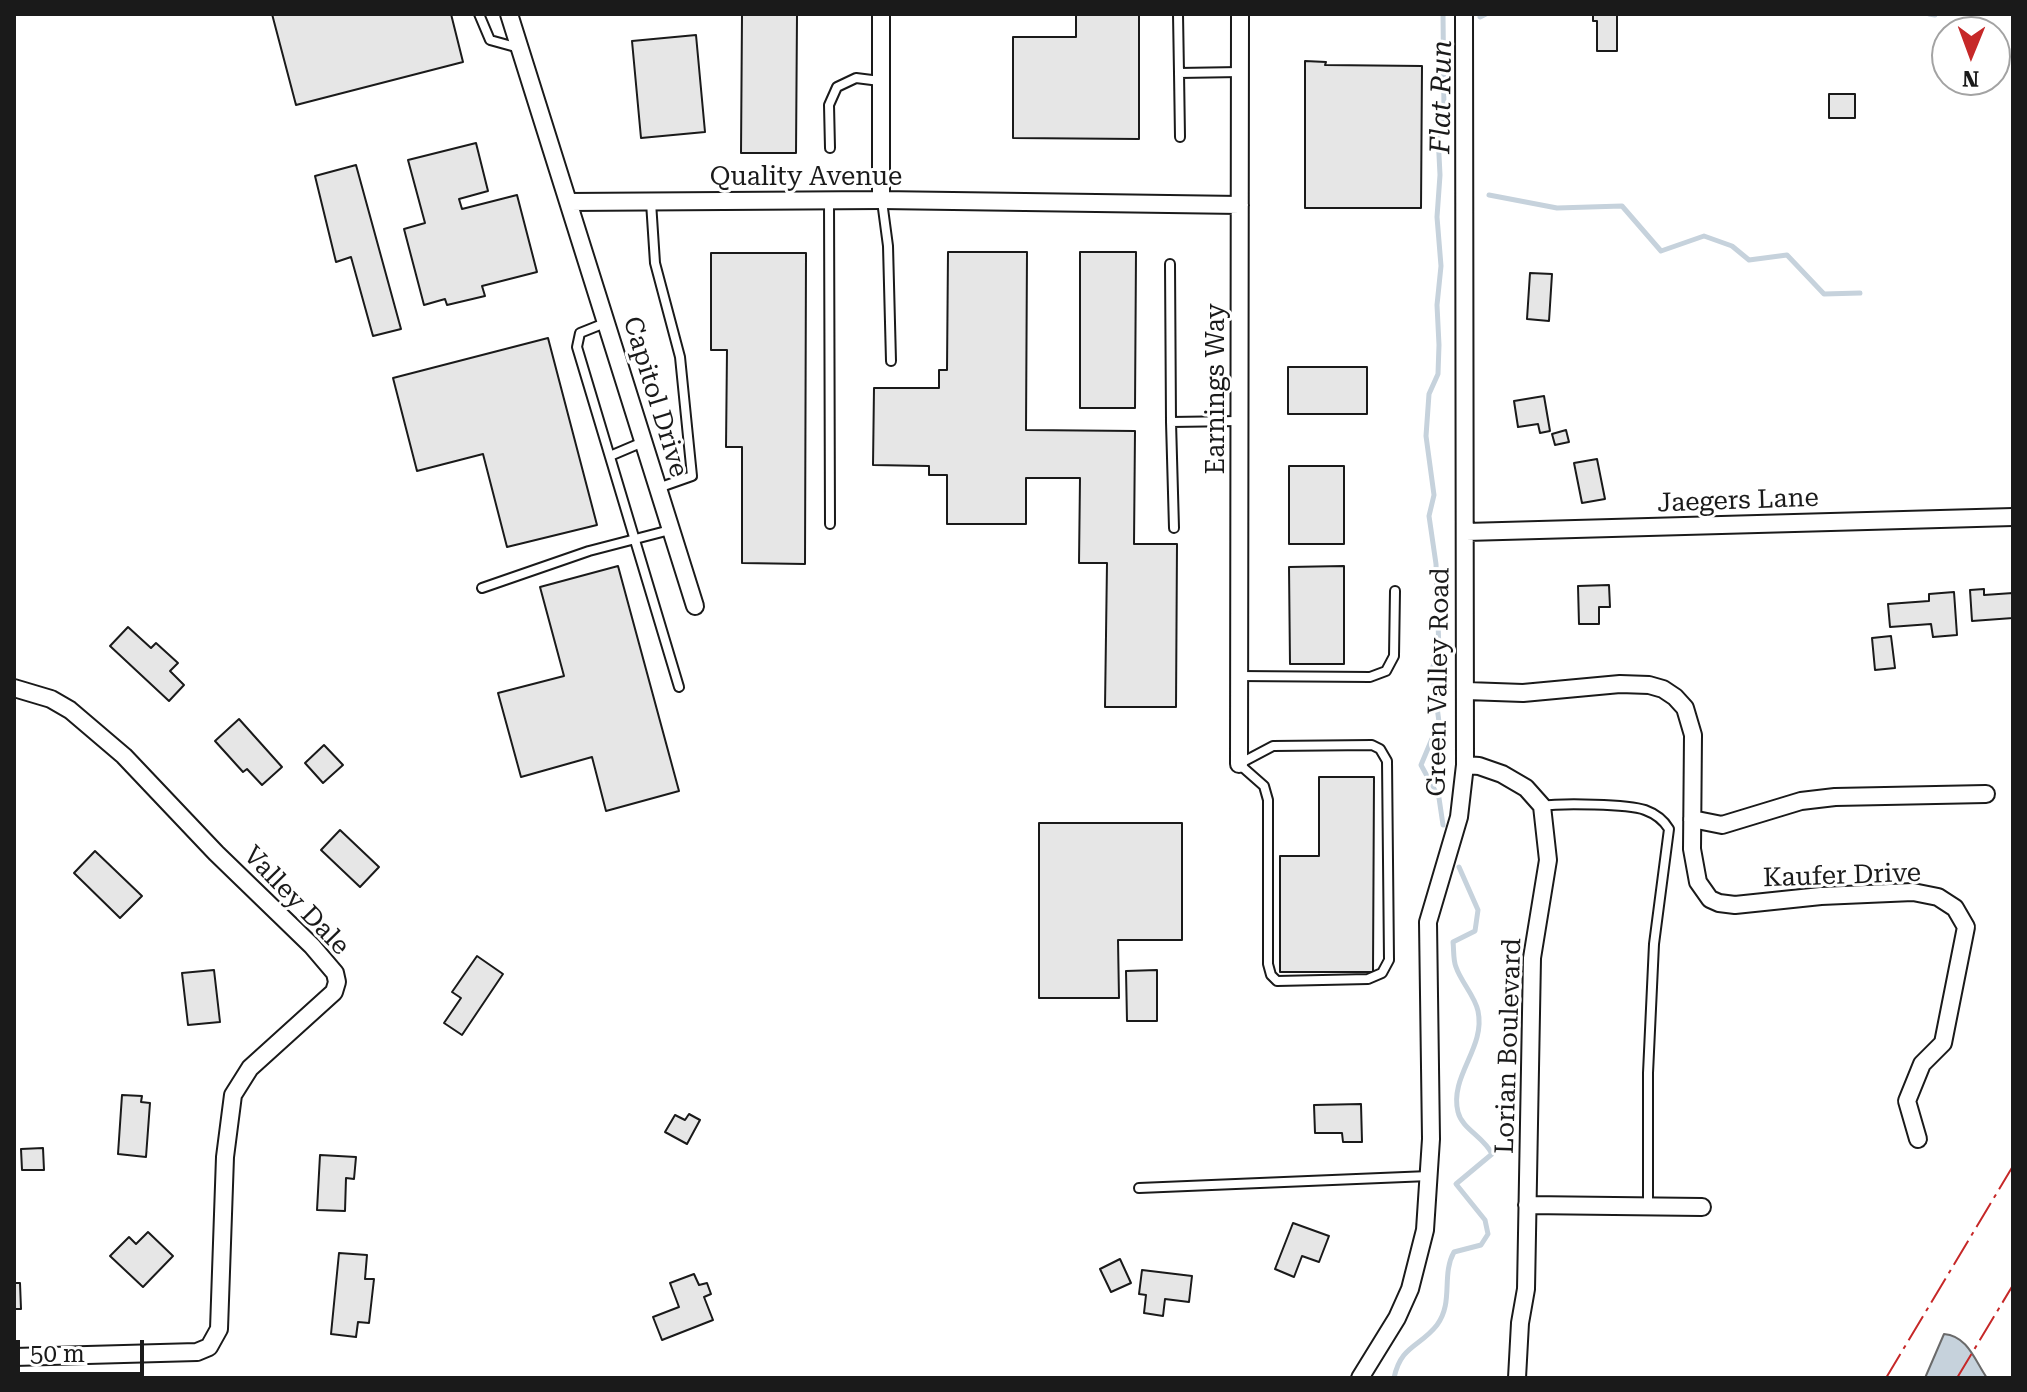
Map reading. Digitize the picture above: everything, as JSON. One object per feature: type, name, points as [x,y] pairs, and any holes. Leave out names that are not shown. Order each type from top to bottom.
[{"type":"street","points":[[509,14],[568,202]]},
{"type":"street","points":[[881,14],[881,200]]},
{"type":"street","name":"Earnings Way","points":[[1239,764],[1240,14]]},
{"type":"street","name":"Green Valley Road","points":[[1360,1378],[1397,1318],[1410,1289],[1425,1230],[1430,1176],[1428,922],[1459,817],[1465,765],[1464,14]]},
{"type":"street","name":"Quality Avenue","points":[[568,202],[881,200],[1240,205]]},
{"type":"street","name":"Capitol Drive","points":[[568,202],[695,606]]},
{"type":"street","name":"Jaegers Lane","points":[[1466,532],[2013,517]]},
{"type":"street","name":"Kaufer Drive","points":[[1467,691],[1523,693],[1620,684],[1663,689],[1685,708],[1691,721],[1692,849],[1698,882],[1710,899],[1735,905],[1821,896],[1913,892],[1938,897],[1955,908],[1966,927],[1943,1043],[1922,1064],[1907,1101],[1918,1139]]},
{"type":"street","name":"Valley Dale","points":[[14,688],[51,699],[70,710],[124,756],[216,853],[306,940],[335,973],[337,982],[334,992],[250,1068],[233,1095],[225,1157],[219,1329],[209,1347],[197,1352],[14,1357]]},
{"type":"street","points":[[1465,765],[1502,774],[1526,788],[1542,806]]},
{"type":"street","points":[[1692,819],[1722,825],[1801,801],[1835,797],[1986,794]]},
{"type":"street","name":"Lorian Boulevard","points":[[1517,1378],[1520,1323],[1526,1289],[1532,958],[1548,860],[1542,806]]},
{"type":"street","points":[[1527,1205],[1702,1207]]},
{"type":"lane","points":[[479,14],[490,40],[520,48]]},
{"type":"lane","points":[[1178,14],[1180,137]]},
{"type":"lane","points":[[1179,73],[1240,72]]},
{"type":"lane","points":[[830,148],[829,105],[837,87],[856,78],[881,81]]},
{"type":"lane","points":[[829,200],[830,524]]},
{"type":"lane","points":[[881,200],[888,246],[891,361]]},
{"type":"lane","points":[[651,201],[655,263],[680,357],[692,476],[658,488]]},
{"type":"lane","points":[[1170,264],[1174,528]]},
{"type":"lane","points":[[606,322],[580,333],[577,347],[679,687]]},
{"type":"lane","points":[[1171,422],[1240,421]]},
{"type":"lane","points":[[610,456],[644,442]]},
{"type":"lane","points":[[482,588],[589,551],[671,530]]},
{"type":"lane","points":[[1239,676],[1370,677],[1386,671],[1394,656],[1395,591]]},
{"type":"lane","points":[[1372,745],[1380,749],[1387,761],[1389,960],[1382,973],[1368,979],[1277,981],[1271,975],[1268,964],[1268,800],[1264,786],[1239,764],[1273,746],[1372,745]]},
{"type":"lane","points":[[1542,806],[1558,803],[1643,809],[1663,819],[1669,829],[1654,944],[1648,1073],[1648,1206]]},
{"type":"lane","points":[[1139,1188],[1430,1176]]},
{"type":"shaded area","points":[[1944,1334],[1965,1344],[1987,1378],[1925,1378]]},
{"type":"building","points":[[272,14],[451,14],[463,62],[296,105]]},
{"type":"building","points":[[1076,14],[1139,14],[1139,139],[1013,138],[1013,37],[1076,37]]},
{"type":"building","points":[[1593,14],[1617,14],[1617,51],[1597,51],[1597,21],[1593,21]]},
{"type":"building","points":[[742,15],[797,15],[796,153],[741,153]]},
{"type":"building","points":[[696,35],[705,132],[641,138],[632,41]]},
{"type":"building","points":[[1305,61],[1326,62],[1325,65],[1422,66],[1421,208],[1305,208]]},
{"type":"building","points":[[1829,94],[1855,94],[1855,118],[1829,118]]},
{"type":"building","points":[[476,143],[488,191],[459,199],[462,209],[517,195],[537,272],[482,286],[485,296],[447,305],[445,299],[424,305],[404,229],[425,223],[408,160]]},
{"type":"building","points":[[356,165],[401,329],[373,336],[351,257],[336,262],[315,176]]},
{"type":"building","points":[[948,252],[1027,252],[1026,430],[1135,431],[1134,544],[1177,544],[1176,707],[1105,707],[1107,563],[1079,563],[1080,478],[1026,478],[1026,524],[947,524],[947,475],[929,475],[929,466],[873,465],[874,388],[939,388],[939,370],[947,370]]},
{"type":"building","points":[[1080,252],[1136,252],[1135,408],[1080,408]]},
{"type":"building","points":[[711,253],[806,253],[805,564],[742,563],[742,447],[726,447],[727,350],[711,350]]},
{"type":"building","points":[[1530,273],[1552,274],[1549,321],[1527,319]]},
{"type":"building","points":[[548,338],[597,525],[507,547],[483,454],[417,471],[393,378]]},
{"type":"building","points":[[1288,367],[1367,367],[1367,414],[1288,414]]},
{"type":"building","points":[[1544,396],[1550,431],[1540,433],[1538,424],[1518,427],[1514,401]]},
{"type":"building","points":[[1566,430],[1569,442],[1555,445],[1552,434]]},
{"type":"building","points":[[1597,459],[1605,499],[1582,503],[1574,463]]},
{"type":"building","points":[[1289,466],[1344,466],[1344,544],[1289,544]]},
{"type":"building","points":[[618,566],[679,791],[606,811],[592,757],[521,777],[498,693],[564,676],[540,587]]},
{"type":"building","points":[[1344,566],[1344,664],[1290,664],[1289,567]]},
{"type":"building","points":[[1609,585],[1610,607],[1599,607],[1599,624],[1579,624],[1578,586]]},
{"type":"building","points":[[1984,589],[1984,595],[2013,593],[2013,618],[1972,621],[1970,590]]},
{"type":"building","points":[[1954,592],[1957,635],[1933,637],[1931,624],[1890,627],[1888,604],[1929,601],[1929,594]]},
{"type":"building","points":[[128,627],[151,648],[156,643],[178,663],[170,671],[184,685],[169,701],[110,646]]},
{"type":"building","points":[[1891,636],[1895,668],[1875,670],[1872,638]]},
{"type":"building","points":[[239,719],[282,767],[262,785],[247,769],[243,772],[215,741]]},
{"type":"building","points":[[324,745],[343,765],[323,783],[305,763]]},
{"type":"building","points":[[1319,777],[1374,777],[1373,972],[1280,972],[1280,856],[1319,856]]},
{"type":"building","points":[[1039,823],[1182,823],[1182,940],[1118,940],[1119,998],[1039,998]]},
{"type":"building","points":[[340,830],[379,867],[360,887],[321,850]]},
{"type":"building","points":[[95,851],[142,896],[120,918],[74,873]]},
{"type":"building","points":[[477,956],[503,974],[462,1035],[444,1023],[461,998],[452,992]]},
{"type":"building","points":[[214,970],[220,1022],[188,1025],[182,973]]},
{"type":"building","points":[[1157,970],[1157,1021],[1127,1021],[1126,971]]},
{"type":"building","points":[[122,1095],[142,1096],[141,1102],[150,1103],[146,1157],[118,1154]]},
{"type":"building","points":[[1361,1104],[1362,1142],[1343,1142],[1342,1133],[1315,1133],[1314,1105]]},
{"type":"building","points":[[689,1114],[700,1120],[687,1144],[665,1132],[675,1115],[685,1120]]},
{"type":"building","points":[[43,1148],[44,1170],[22,1170],[21,1149]]},
{"type":"building","points":[[320,1155],[356,1157],[354,1179],[346,1178],[345,1211],[317,1210]]},
{"type":"building","points":[[1293,1223],[1329,1236],[1319,1262],[1302,1256],[1294,1277],[1275,1269]]},
{"type":"building","points":[[148,1232],[173,1256],[143,1287],[110,1256],[129,1237],[136,1244]]},
{"type":"building","points":[[339,1253],[367,1255],[365,1279],[374,1279],[369,1323],[358,1322],[356,1337],[331,1334]]},
{"type":"building","points":[[1120,1259],[1131,1283],[1111,1292],[1100,1269]]},
{"type":"building","points":[[1142,1270],[1192,1276],[1189,1302],[1165,1299],[1163,1316],[1144,1313],[1146,1295],[1139,1294]]},
{"type":"building","points":[[694,1274],[699,1285],[707,1283],[711,1294],[704,1297],[713,1320],[662,1340],[653,1317],[679,1307],[670,1283]]},
{"type":"building","points":[[14,1283],[20,1283],[21,1309],[14,1309]]},
{"type":"waterway","points":[[1443,14],[1444,112],[1438,135],[1440,175],[1437,217],[1441,266],[1437,305],[1438,374],[1429,394],[1426,436],[1434,495],[1429,516],[1436,564],[1439,651],[1432,669],[1439,722],[1421,765],[1439,798],[1443,825]]},
{"type":"waterway","points":[[1480,17],[1486,14]]},
{"type":"waterway","points":[[1929,14],[1935,15]]},
{"type":"waterway","name":"Flat Run","points":[[1489,195],[1557,208],[1622,206],[1661,251],[1704,236],[1732,246],[1749,260],[1787,255],[1824,294],[1860,293]]},
{"type":"waterway","points":[[1394,1378],[1401,1359],[1431,1332],[1442,1316],[1448,1270],[1454,1252],[1481,1245],[1488,1234],[1485,1220],[1456,1184],[1492,1154],[1458,1112],[1458,1086],[1479,1024],[1476,1005],[1458,973],[1454,958],[1453,942],[1475,931],[1478,910],[1459,867]]},
{"type":"power","points":[[1886,1378],[2013,1166]]},
{"type":"power","points":[[1957,1378],[2013,1285]]}]
